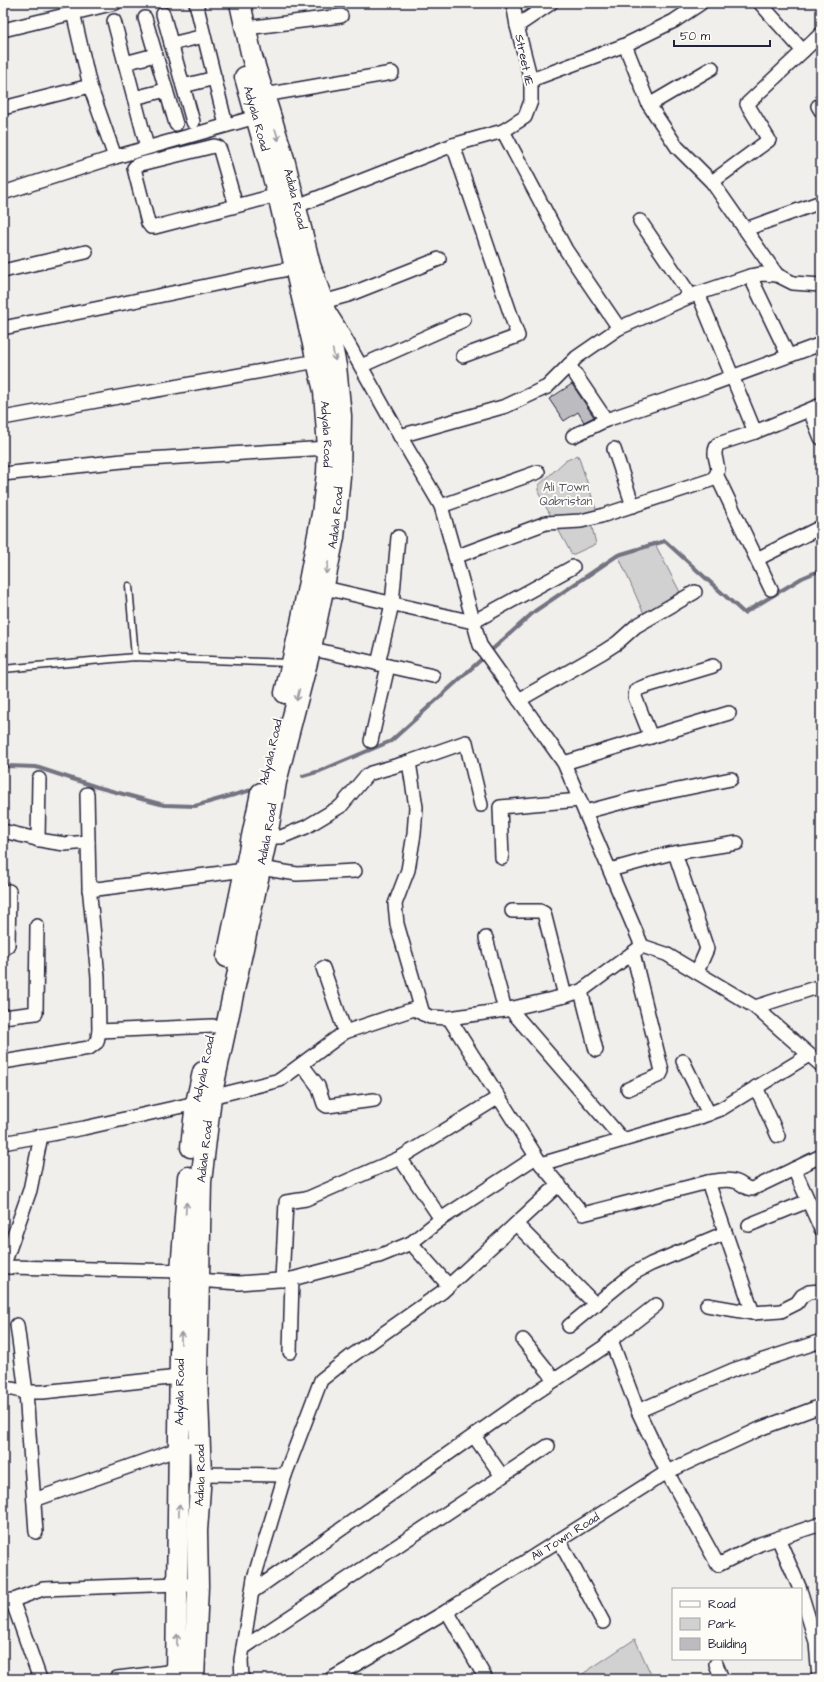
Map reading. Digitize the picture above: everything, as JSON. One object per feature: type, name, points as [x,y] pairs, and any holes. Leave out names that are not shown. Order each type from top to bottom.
[{"type":"main road","name":"Adyala Road","points":[[226,3],[263,107],[278,195],[302,266],[317,361],[324,391],[328,448],[327,473],[316,586]]},
{"type":"main road","name":"Adiala Road","points":[[194,1679],[188,1585],[198,1531],[201,1441],[189,1376],[190,1276],[200,1248],[200,1182],[203,1100],[252,869],[267,837],[299,653],[316,586],[334,537],[340,476],[341,416],[336,366],[323,302],[302,266],[297,206],[263,107],[240,3]]},
{"type":"main road","name":"Adyala Road","points":[[203,1100],[213,1026],[252,869],[299,653]]},
{"type":"main road","name":"Adyala Road","points":[[176,1675],[188,1585],[180,1449],[189,1376]]},
{"type":"street","points":[[3,30],[115,3]]},
{"type":"street","points":[[196,3],[226,125]]},
{"type":"street","name":"Street 11E","points":[[503,131],[525,117],[531,101],[531,80],[517,26],[513,3]]},
{"type":"street","points":[[517,26],[551,3]]},
{"type":"street","points":[[531,80],[625,45],[674,21],[701,3]]},
{"type":"street","points":[[760,3],[803,51]]},
{"type":"street","points":[[73,12],[90,86],[115,157]]},
{"type":"street","points":[[163,14],[193,122]]},
{"type":"street","points":[[246,28],[341,16]]},
{"type":"street","points":[[145,18],[176,124]]},
{"type":"street","points":[[114,21],[147,147]]},
{"type":"street","points":[[712,182],[769,140],[748,104],[821,34]]},
{"type":"street","points":[[171,44],[204,36]]},
{"type":"street","points":[[625,45],[649,105],[677,147],[712,182],[777,274],[793,283],[821,286]]},
{"type":"street","points":[[125,63],[156,54]]},
{"type":"street","points":[[649,105],[712,68]]},
{"type":"street","points":[[3,193],[147,147],[226,125],[263,107],[392,73]]},
{"type":"street","points":[[184,86],[215,78]]},
{"type":"street","points":[[3,108],[90,86]]},
{"type":"street","points":[[134,98],[166,90]]},
{"type":"street","points":[[297,206],[453,145],[503,131],[566,250],[619,328]]},
{"type":"street","points":[[453,145],[518,336],[463,356]]},
{"type":"street","points":[[236,206],[218,147],[214,146],[137,165],[134,168],[148,223],[151,227],[155,228],[278,195]]},
{"type":"street","points":[[746,230],[821,202]]},
{"type":"street","points":[[640,221],[694,294],[733,376],[755,432]]},
{"type":"street","points":[[3,271],[86,252]]},
{"type":"street","points":[[439,259],[348,295],[323,302],[441,506],[480,645],[564,763],[610,870],[638,950],[662,1071],[660,1075],[628,1089]]},
{"type":"street","points":[[3,328],[302,266]]},
{"type":"street","points":[[400,436],[506,406],[547,387],[577,357],[619,328],[694,294],[750,276],[777,274]]},
{"type":"street","points":[[750,276],[788,355]]},
{"type":"street","points":[[361,366],[464,320]]},
{"type":"street","points":[[573,436],[606,420],[821,344]]},
{"type":"street","points":[[3,418],[317,361]]},
{"type":"street","points":[[569,365],[606,420]]},
{"type":"street","points":[[455,557],[546,523],[581,521],[633,506],[711,480],[717,476],[719,470],[714,456],[715,448],[718,444],[755,432],[815,408],[821,438]]},
{"type":"street","points":[[3,474],[132,460],[328,448]]},
{"type":"street","points":[[614,449],[633,506]]},
{"type":"street","points":[[441,506],[538,472]]},
{"type":"street","points":[[717,476],[771,589]]},
{"type":"street","points":[[757,559],[821,527]]},
{"type":"street","points":[[371,741],[392,604],[398,537]]},
{"type":"street","points":[[316,586],[474,622],[573,567]]},
{"type":"street","points":[[519,700],[604,652],[617,643],[636,626],[695,592]]},
{"type":"street","points":[[299,653],[383,665],[433,676]]},
{"type":"street","points":[[651,737],[635,697],[636,690],[713,666]]},
{"type":"street","points":[[564,763],[729,713]]},
{"type":"street","points":[[267,837],[281,837],[306,827],[341,806],[366,776],[371,773],[409,762],[466,742],[481,805]]},
{"type":"street","points":[[409,762],[416,807],[414,834],[408,870],[395,904],[397,924],[423,1014]]},
{"type":"street","points":[[38,840],[40,779]]},
{"type":"street","points":[[502,858],[500,807],[583,806],[634,799],[731,779]]},
{"type":"street","points":[[3,1062],[89,1048],[97,1042],[99,1031],[98,977],[90,890],[87,794]]},
{"type":"street","points":[[3,831],[38,840],[65,844],[88,842]]},
{"type":"street","points":[[610,870],[675,853],[737,843]]},
{"type":"street","points":[[675,853],[707,949],[697,972]]},
{"type":"street","points":[[90,890],[252,869],[297,874],[355,871]]},
{"type":"street","points":[[3,950],[8,945],[9,891]]},
{"type":"street","points":[[512,911],[540,911],[544,913],[565,996]]},
{"type":"street","points":[[3,1017],[36,1013],[37,926]]},
{"type":"street","points":[[486,938],[508,1009],[623,1140]]},
{"type":"street","points":[[3,1143],[84,1128],[280,1080],[345,1032],[414,1009],[430,1017],[449,1018],[508,1009],[565,996],[581,991],[638,950],[666,954],[755,1007],[821,1065]]},
{"type":"street","points":[[323,968],[345,1032]]},
{"type":"street","points":[[755,1007],[821,986]]},
{"type":"street","points":[[581,991],[596,1050]]},
{"type":"street","points":[[449,1018],[539,1160],[583,1214],[708,1182],[727,1180],[738,1182],[747,1189],[752,1189],[821,1156]]},
{"type":"street","points":[[99,1031],[213,1026]]},
{"type":"street","points":[[41,1136],[30,1190],[4,1264],[8,1267],[190,1276],[238,1283],[287,1280],[379,1256],[411,1243],[441,1219],[539,1160],[623,1140],[709,1114],[721,1109],[810,1055]]},
{"type":"street","points":[[683,1061],[709,1114]]},
{"type":"street","points":[[302,1065],[318,1086],[324,1104],[327,1106],[374,1100]]},
{"type":"street","points":[[756,1087],[778,1136]]},
{"type":"street","points":[[290,1352],[286,1202],[306,1199],[400,1158],[499,1097]]},
{"type":"street","points":[[400,1158],[441,1219]]},
{"type":"street","points":[[794,1169],[821,1229]]},
{"type":"street","points":[[708,1182],[753,1313]]},
{"type":"street","points":[[242,1679],[241,1660],[254,1578],[285,1475],[321,1380],[449,1286],[559,1184]]},
{"type":"street","points":[[749,1225],[808,1201]]},
{"type":"street","points":[[516,1224],[596,1305]]},
{"type":"street","points":[[569,1326],[634,1273],[651,1264],[726,1234]]},
{"type":"street","points":[[411,1243],[449,1286]]},
{"type":"street","points":[[707,1306],[753,1313],[781,1311],[798,1303],[802,1296],[808,1292],[821,1291]]},
{"type":"street","points":[[252,1592],[474,1436],[604,1347],[656,1305]]},
{"type":"street","points":[[17,1325],[26,1392],[36,1532]]},
{"type":"street","points":[[523,1340],[555,1380]]},
{"type":"street","points":[[611,1340],[638,1411],[667,1472],[718,1565],[760,1544],[821,1524]]},
{"type":"street","points":[[638,1411],[733,1370],[821,1341]]},
{"type":"street","points":[[3,1387],[26,1392],[43,1392],[189,1376]]},
{"type":"street","name":"Ali Town Road","points":[[338,1678],[667,1472],[762,1428],[821,1406]]},
{"type":"street","points":[[474,1436],[502,1476]]},
{"type":"street","points":[[34,1500],[201,1441]]},
{"type":"street","points":[[243,1648],[548,1446]]},
{"type":"street","points":[[201,1474],[285,1475]]},
{"type":"street","points":[[778,1538],[800,1588]]},
{"type":"street","points":[[559,1540],[603,1622]]},
{"type":"street","points":[[40,1679],[8,1602],[43,1589],[188,1585]]},
{"type":"street","points":[[802,1596],[816,1642],[819,1679]]},
{"type":"street","points":[[447,1611],[486,1679]]},
{"type":"street","points":[[716,1664],[722,1679]]},
{"type":"street","points":[[117,1678],[176,1675]]},
{"type":"lane","points":[[129,586],[135,657]]},
{"type":"lane","points":[[3,669],[135,657],[299,653]]},
{"type":"green space","name":"Ali Town Qabristan","points":[[578,455],[596,509],[591,523],[596,544],[572,555],[539,494],[539,485],[565,461]]},
{"type":"green space","points":[[654,542],[681,594],[644,614],[618,555]]},
{"type":"green space","points":[[635,1639],[653,1679],[575,1679]]},
{"type":"building","points":[[572,384],[594,417],[584,422],[578,412],[564,421],[549,399]]},
{"type":"waterway","points":[[303,776],[320,771],[391,741],[535,611],[618,555],[665,541],[744,613],[802,578],[821,570]]},
{"type":"waterway","points":[[3,767],[36,767],[97,787],[164,805],[195,806],[255,789]]}]
